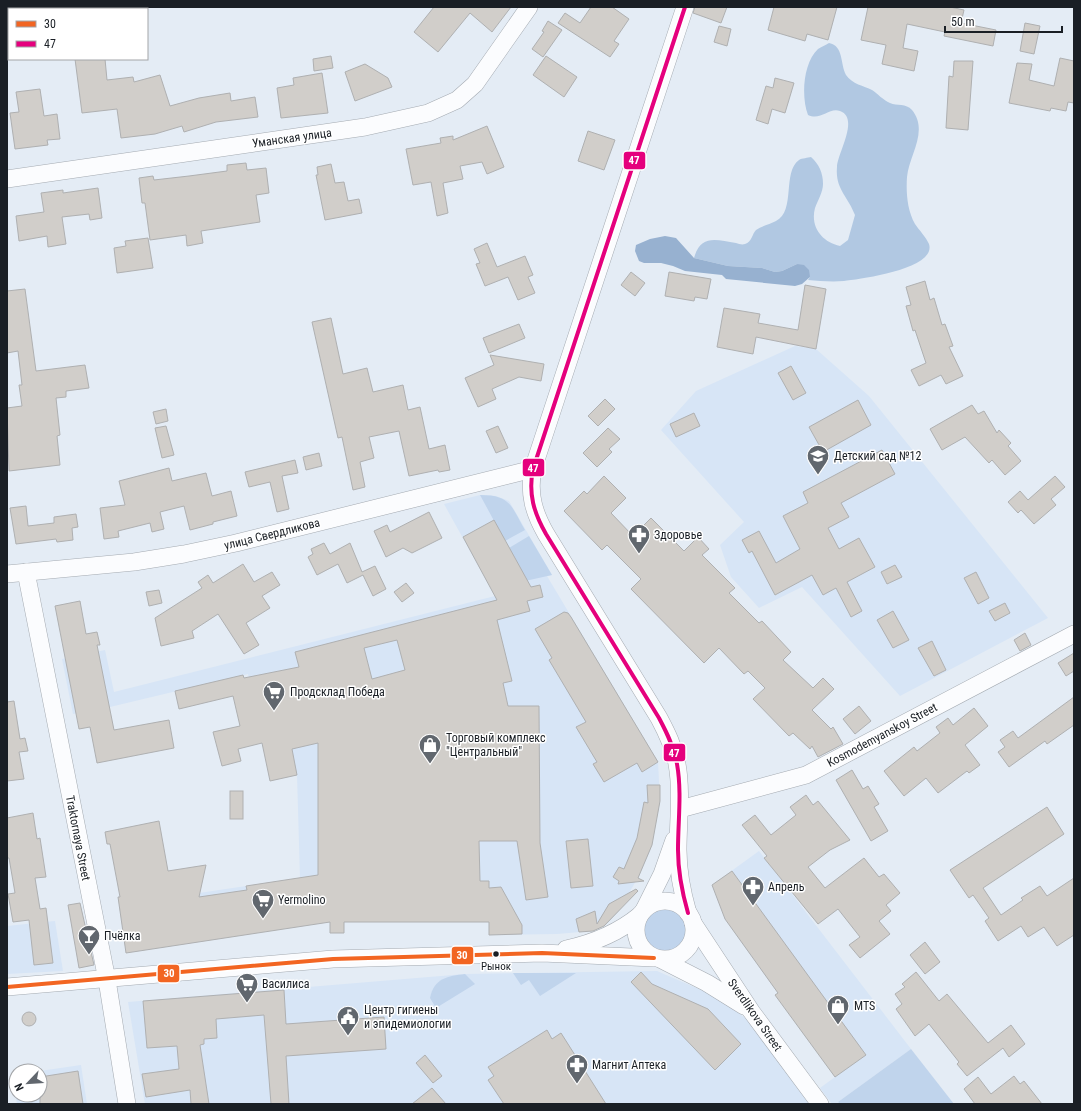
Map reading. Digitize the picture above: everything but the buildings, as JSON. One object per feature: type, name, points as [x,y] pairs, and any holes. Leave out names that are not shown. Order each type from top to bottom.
[{"type":"street","name":"Уманская улица","points":[[7,179],[365,127],[428,113],[457,100],[475,84],[530,7]]},
{"type":"street","name":"Sverdlikova Street","points":[[685,7],[533,469],[530,493],[538,521],[660,718],[666,732],[677,762],[679,869],[682,891],[691,918],[751,1011],[820,1104]]},
{"type":"street","name":"улица Свердликова","points":[[7,574],[134,562],[205,550],[533,469]]},
{"type":"street","name":"Traktornaya Street","points":[[26,572],[107,980],[127,1104]]},
{"type":"street","name":"Kosmodemyanskoy Street","points":[[679,817],[806,775],[1074,634]]},
{"type":"street","points":[[679,817],[662,874],[636,925],[636,937],[645,952],[707,983],[751,1011]]},
{"type":"street","points":[[7,987],[107,980],[333,959],[542,954],[657,958],[677,957],[686,950],[694,935],[691,918],[680,905],[669,901],[658,902],[642,912],[623,928],[603,939],[542,954]]},
{"type":"shaded area","points":[[829,43],[837,48],[841,56],[844,71],[849,78],[855,83],[872,90],[890,103],[910,108],[917,118],[919,126],[917,143],[908,169],[907,195],[912,219],[929,244],[928,253],[921,260],[896,271],[844,281],[808,280],[810,277],[797,264],[782,271],[775,272],[762,268],[728,266],[694,258],[697,250],[705,242],[716,240],[745,244],[749,242],[756,230],[776,221],[782,216],[786,209],[791,173],[794,166],[800,159],[811,157],[820,169],[823,180],[822,190],[815,208],[814,221],[816,227],[823,237],[834,244],[840,246],[848,240],[855,215],[840,187],[837,167],[846,137],[848,121],[846,115],[836,110],[817,116],[808,115],[804,99],[806,71],[809,63],[818,49]]},
{"type":"shaded area","points":[[665,236],[676,238],[694,258],[728,266],[762,268],[775,272],[782,271],[797,264],[804,265],[809,270],[810,277],[802,284],[795,286],[726,279],[722,275],[685,271],[661,263],[644,263],[639,261],[635,251],[636,245],[650,239]]},
{"type":"shaded area","name":"Детский сад №12","points":[[795,346],[816,349],[869,396],[1048,618],[900,696],[802,587],[759,608],[731,577],[720,545],[744,522],[661,430],[696,391]]},
{"type":"shaded area","name":"Торговый комплекс \"Центральный\"","points":[[480,495],[496,496],[509,501],[552,575],[547,576],[658,762],[660,801],[650,851],[640,874],[618,912],[608,923],[592,931],[557,934],[489,935],[489,922],[328,922],[126,953],[119,905],[300,878],[297,775],[270,781],[248,674],[110,707],[73,714],[62,659],[105,650],[114,692],[495,596],[444,504]]},
{"type":"shaded area","points":[[480,495],[498,497],[504,500],[513,508],[525,530],[505,541]]},
{"type":"shaded area","points":[[529,536],[552,575],[525,581],[509,548]]},
{"type":"shaded area","points":[[759,851],[911,1049],[838,1102],[840,1104],[832,1104],[820,1088],[835,1077],[778,993],[725,919],[712,885]]},
{"type":"shaded area","points":[[664,908],[676,912],[682,918],[686,930],[682,942],[676,948],[664,952],[652,948],[646,942],[642,930],[646,918],[652,912]]},
{"type":"shaded area","points":[[55,921],[63,971],[7,974],[7,926]]},
{"type":"shaded area","points":[[657,971],[715,996],[748,1020],[809,1104],[145,1104],[128,1002],[465,974]]},
{"type":"shaded area","points":[[513,973],[576,973],[540,996],[529,980],[521,985]]},
{"type":"shaded area","points":[[465,974],[475,984],[436,1008],[430,998],[432,991],[438,982],[448,977]]},
{"type":"shaded area","points":[[911,1049],[954,1104],[840,1104],[838,1102]]},
{"type":"shaded area","points":[[81,1065],[87,1104],[17,1104],[48,1103],[48,1070]]},
{"type":"transit line","name":"47","points":[[685,7],[533,469],[531,487],[535,511],[546,534],[659,718],[672,746],[676,758],[679,785],[679,866],[682,890],[688,913]]},
{"type":"transit line","name":"30","points":[[7,987],[333,959],[542,953],[654,958]]},
{"type":"place","name":"Детский сад №12","points":[[818,476]]},
{"type":"place","name":"Здоровье","points":[[639,554]]},
{"type":"place","name":"Продсклад Победа","points":[[274,712]]},
{"type":"place","name":"Торговый комплекс \"Центральный\"","points":[[430,764]]},
{"type":"place","name":"Апрель","points":[[753,906]]},
{"type":"place","name":"Yermolino","points":[[263,920]]},
{"type":"place","name":"Рынок","points":[[496,954]]},
{"type":"place","name":"Пчёлка","points":[[89,956]]},
{"type":"place","name":"Василиса","points":[[247,1004]]},
{"type":"place","name":"MTS","points":[[838,1026]]},
{"type":"place","name":"Центр гигиены и эпидемиологии","points":[[348,1036]]},
{"type":"place","name":"Магнит Аптека","points":[[577,1084]]}]
